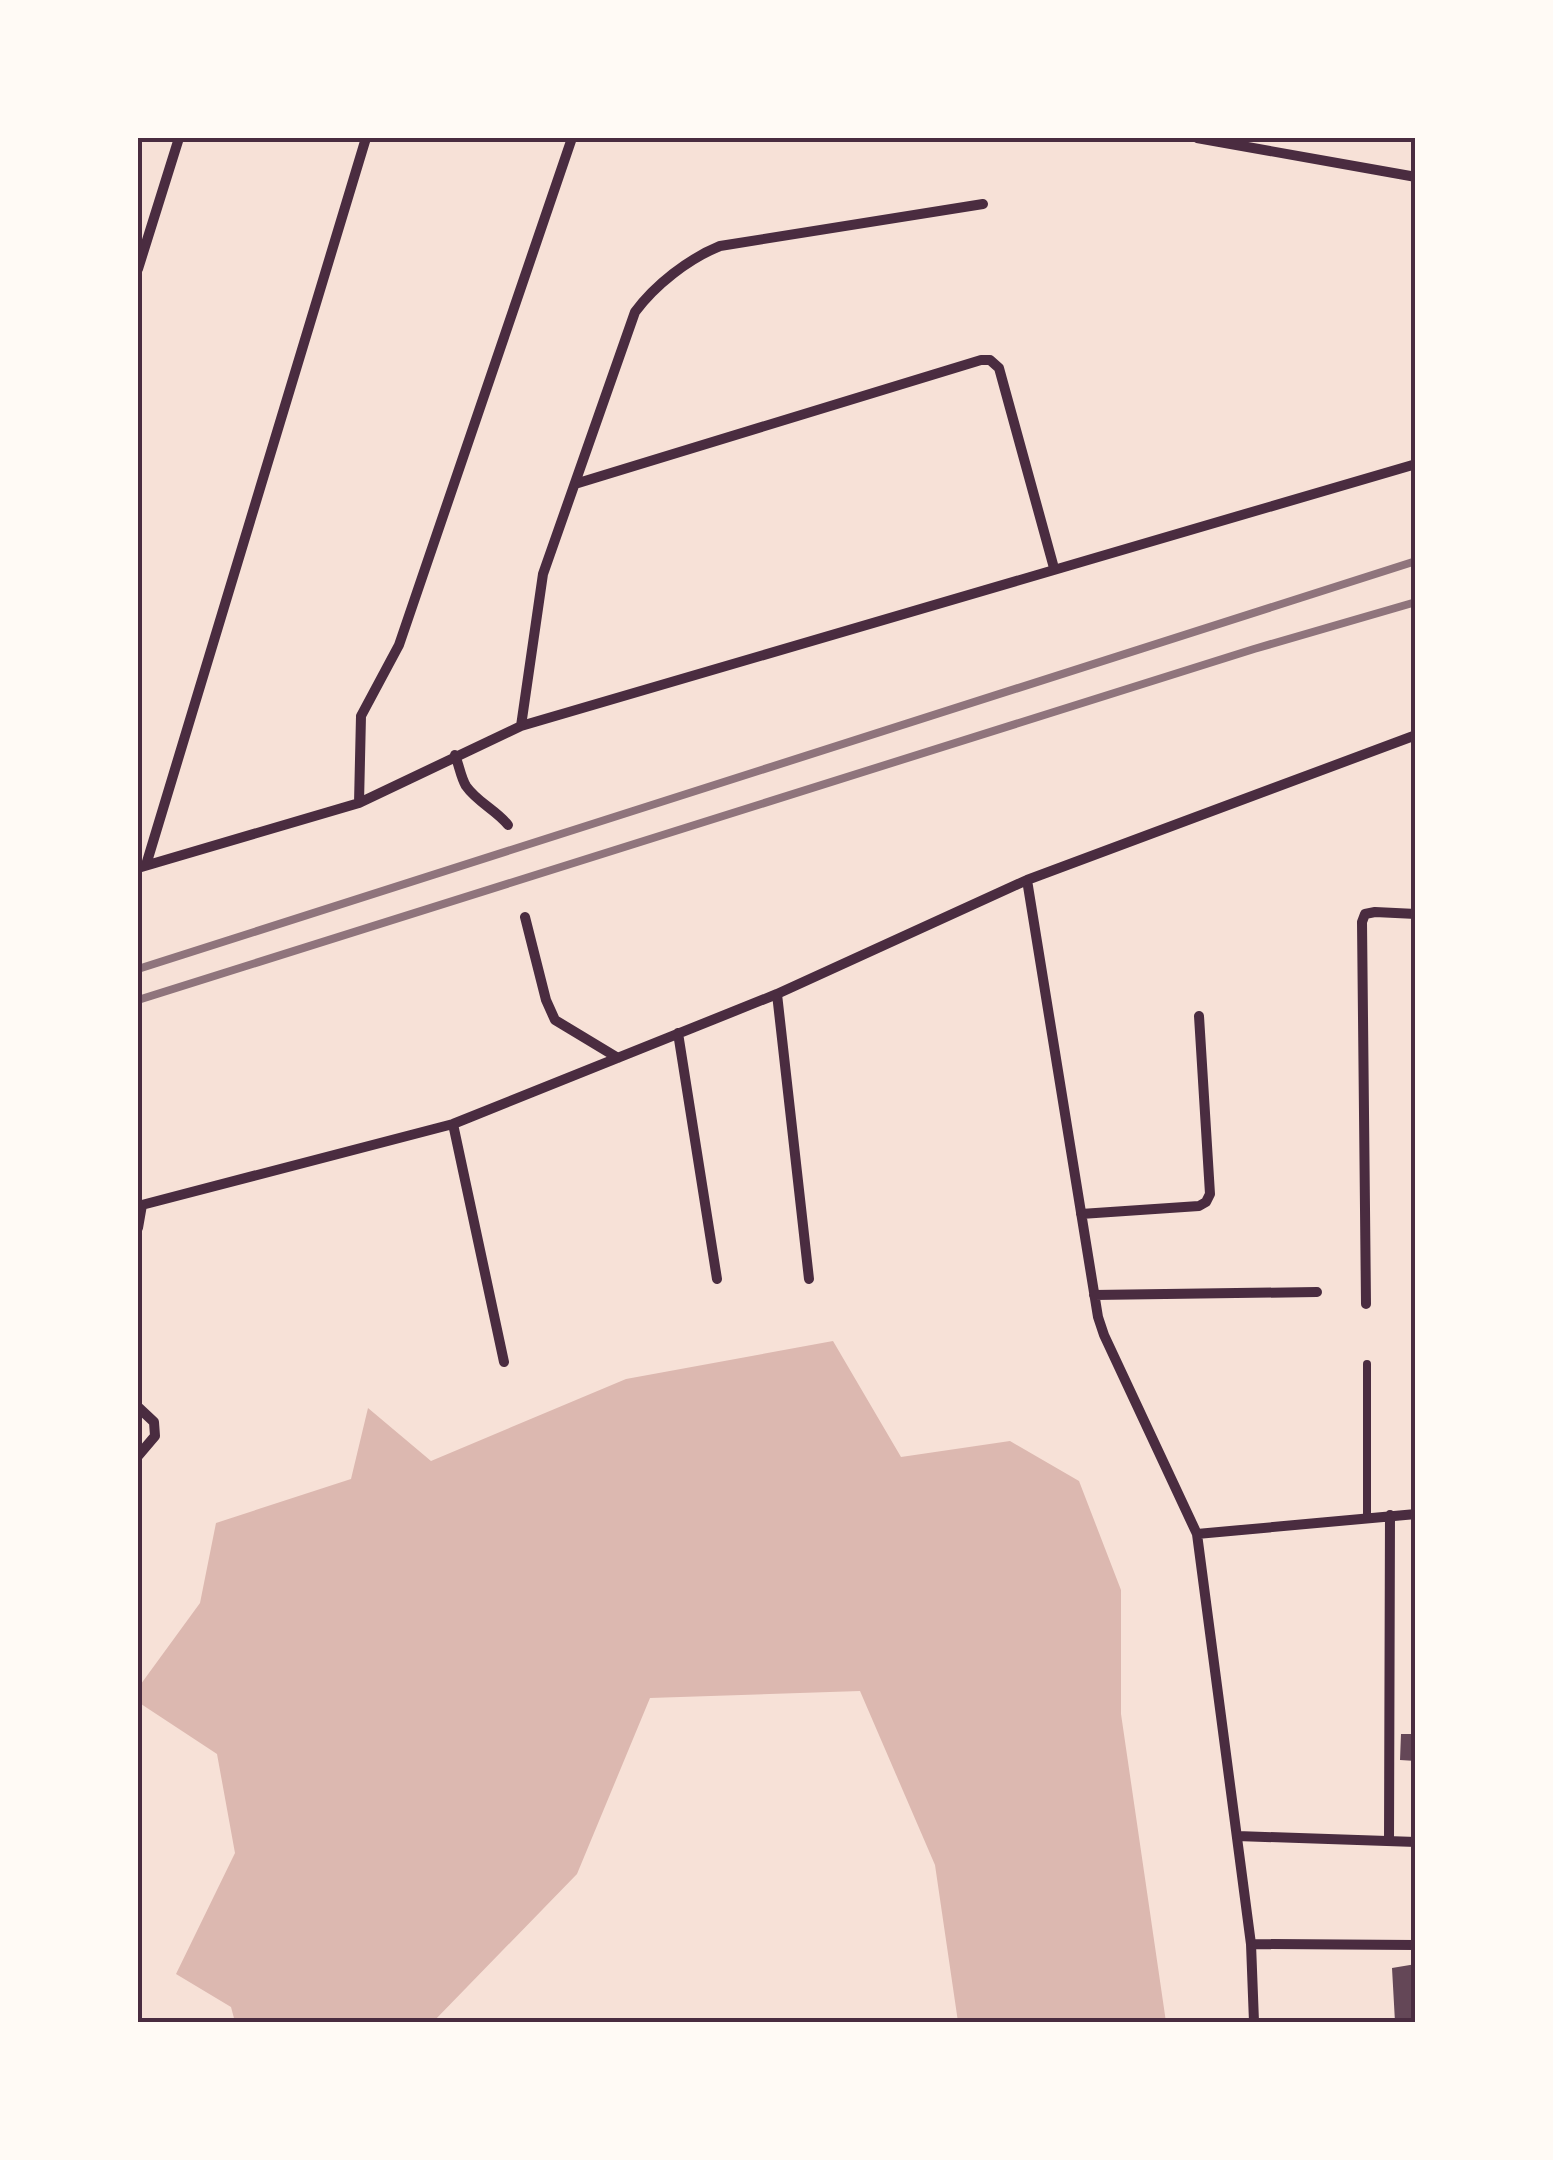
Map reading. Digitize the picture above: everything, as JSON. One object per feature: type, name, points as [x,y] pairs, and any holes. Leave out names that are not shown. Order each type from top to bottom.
[{"type":"street","points":[[138,269],[180,138]]},
{"type":"street","points":[[142,867],[366,138]]},
{"type":"street","points":[[359,803],[365,705],[394,659],[572,138]]},
{"type":"street","points":[[1198,138],[1416,177]]},
{"type":"street","points":[[521,726],[543,574],[635,312],[648,295],[704,252],[720,246],[983,204]]},
{"type":"street","points":[[575,484],[990,360],[999,368],[1054,568]]},
{"type":"street","points":[[142,867],[359,803],[521,726],[1416,464]]},
{"type":"street","points":[[138,1228],[140,1205],[453,1124],[777,994],[1027,880],[1416,735]]},
{"type":"street","points":[[456,756],[465,785],[508,825]]},
{"type":"street","points":[[1027,880],[1094,1296],[1104,1335],[1197,1534],[1251,1944],[1254,2022]]},
{"type":"street","points":[[1366,1304],[1362,922],[1365,914],[1374,912],[1416,914]]},
{"type":"street","points":[[525,917],[546,1000],[555,1020],[618,1058]]},
{"type":"street","points":[[777,994],[809,1279]]},
{"type":"street","points":[[1082,1214],[1199,1206],[1206,1202],[1210,1194],[1199,1016]]},
{"type":"street","points":[[678,1033],[717,1279]]},
{"type":"street","points":[[453,1124],[504,1362]]},
{"type":"street","points":[[1094,1296],[1317,1292]]},
{"type":"street","points":[[138,1407],[154,1422],[154,1436],[138,1456]]},
{"type":"street","points":[[1197,1534],[1416,1514]]},
{"type":"street","points":[[1389,1840],[1390,1515]]},
{"type":"street","points":[[1237,1836],[1416,1842]]},
{"type":"street","points":[[1251,1944],[1416,1945]]},
{"type":"lane","points":[[1368,1364],[1368,1517]]},
{"type":"shaded area","points":[[833,1341],[901,1457],[1010,1441],[1079,1481],[1121,1590],[1121,1714],[1166,2022],[958,2022],[935,1865],[860,1691],[650,1698],[577,1874],[433,2022],[235,2022],[231,2007],[176,1974],[235,1853],[217,1754],[138,1702],[138,1688],[200,1603],[216,1523],[351,1479],[368,1408],[431,1461],[626,1379]]},
{"type":"building","points":[[1401,1734],[1416,1734],[1416,1761],[1400,1760]]},
{"type":"building","points":[[1416,1964],[1416,2022],[1395,2022],[1392,1968]]},
{"type":"railway","points":[[138,969],[1416,561]]},
{"type":"railway","points":[[138,1000],[1254,649],[1416,602]]}]
